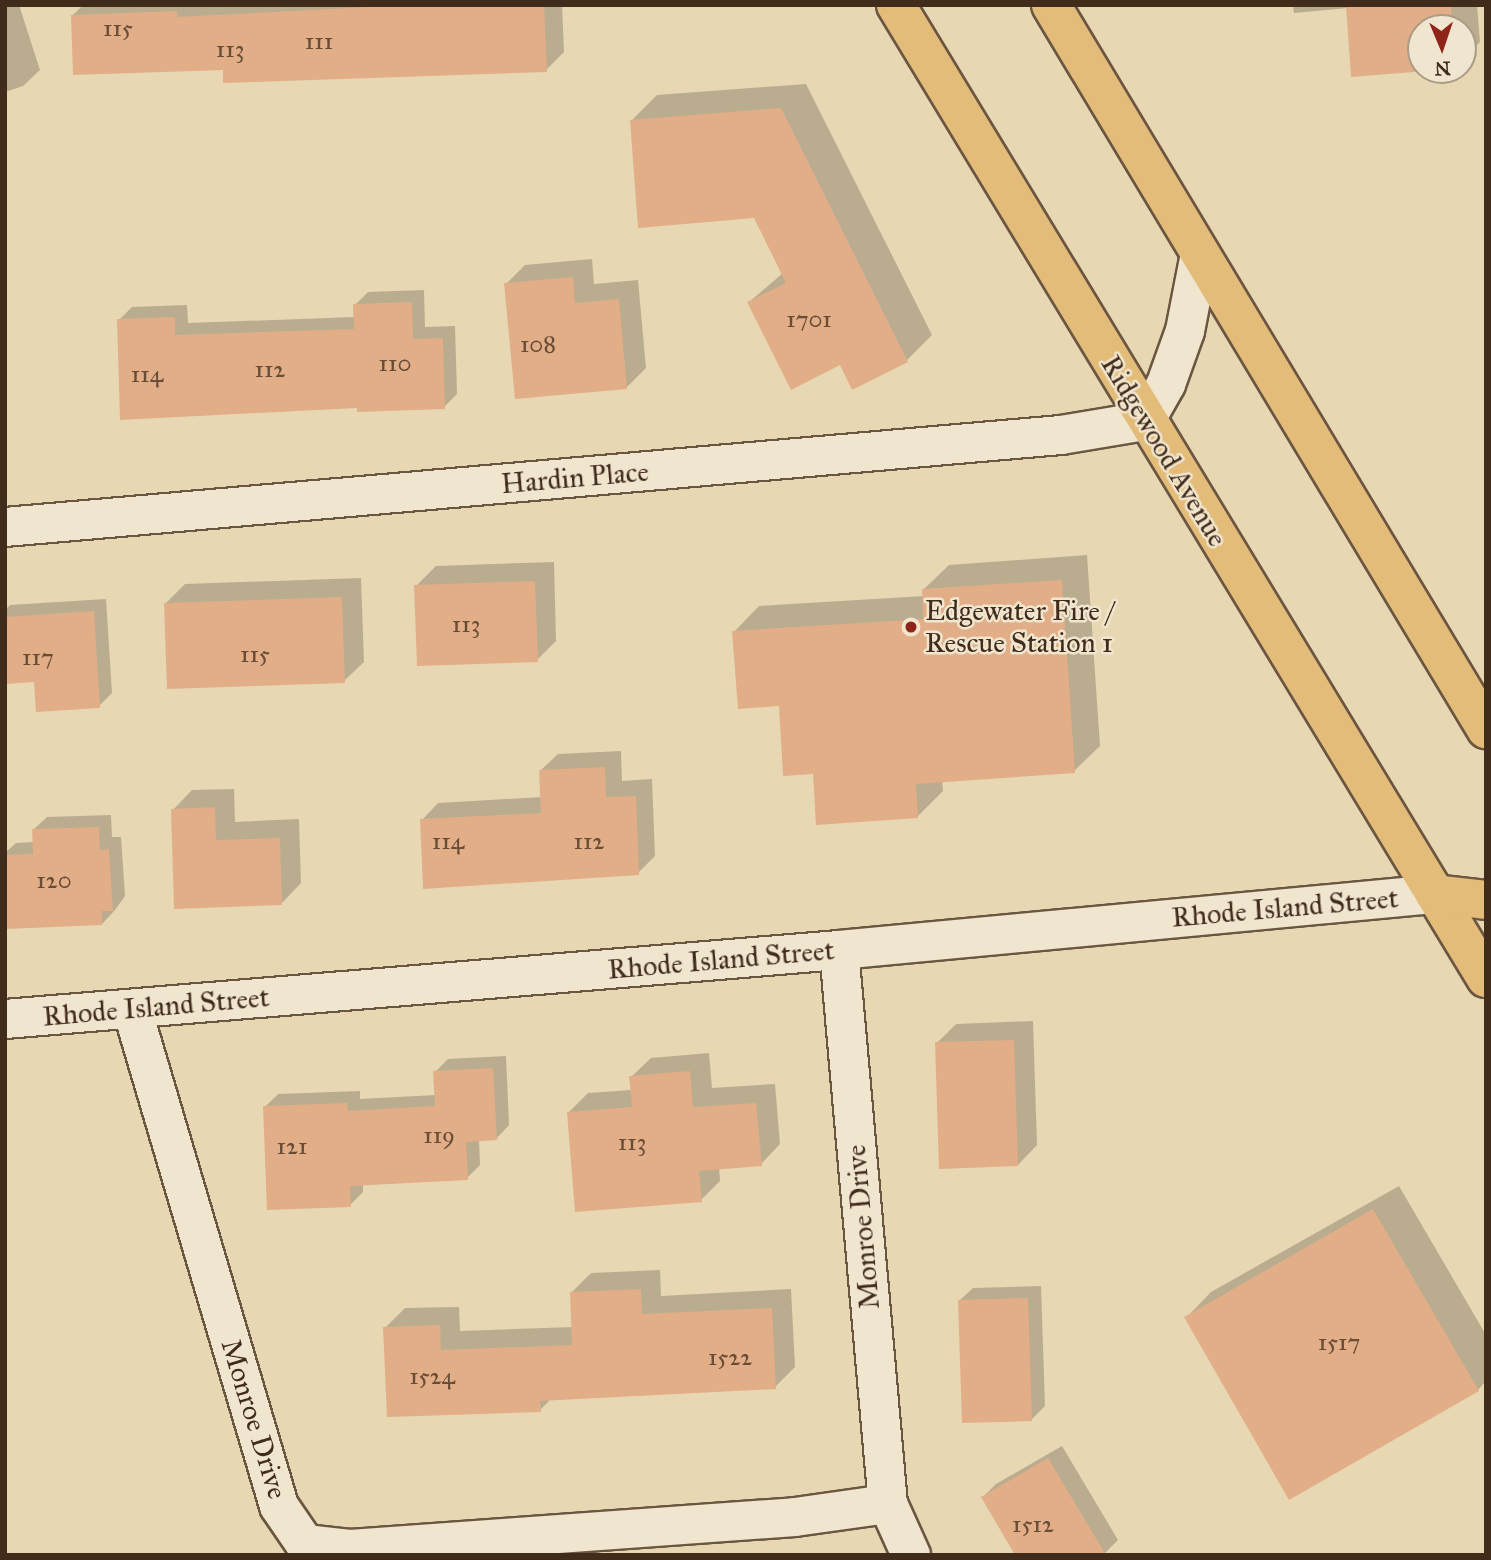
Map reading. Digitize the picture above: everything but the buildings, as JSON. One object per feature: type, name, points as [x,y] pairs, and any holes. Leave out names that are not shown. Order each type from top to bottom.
[{"type":"main road","name":"Ridgewood Avenue","points":[[896,5],[1145,421],[1486,978]]},
{"type":"main road","points":[[1051,5],[1486,729]]},
{"type":"main road","points":[[1436,894],[1486,900]]},
{"type":"street","points":[[1145,421],[1166,384],[1185,331],[1200,254]]},
{"type":"street","name":"Hardin Place","points":[[5,527],[1035,438],[1145,421]]},
{"type":"street","name":"Rhode Island Street","points":[[5,1019],[839,950],[1436,894]]},
{"type":"street","name":"Monroe Drive","points":[[839,950],[888,1504],[911,1555]]},
{"type":"street","name":"Monroe Drive","points":[[132,1009],[279,1506],[305,1544],[350,1549],[795,1517],[888,1504]]},
{"type":"place","name":"Edgewater Fire / Rescue Station 1","points":[[911,627]]}]
